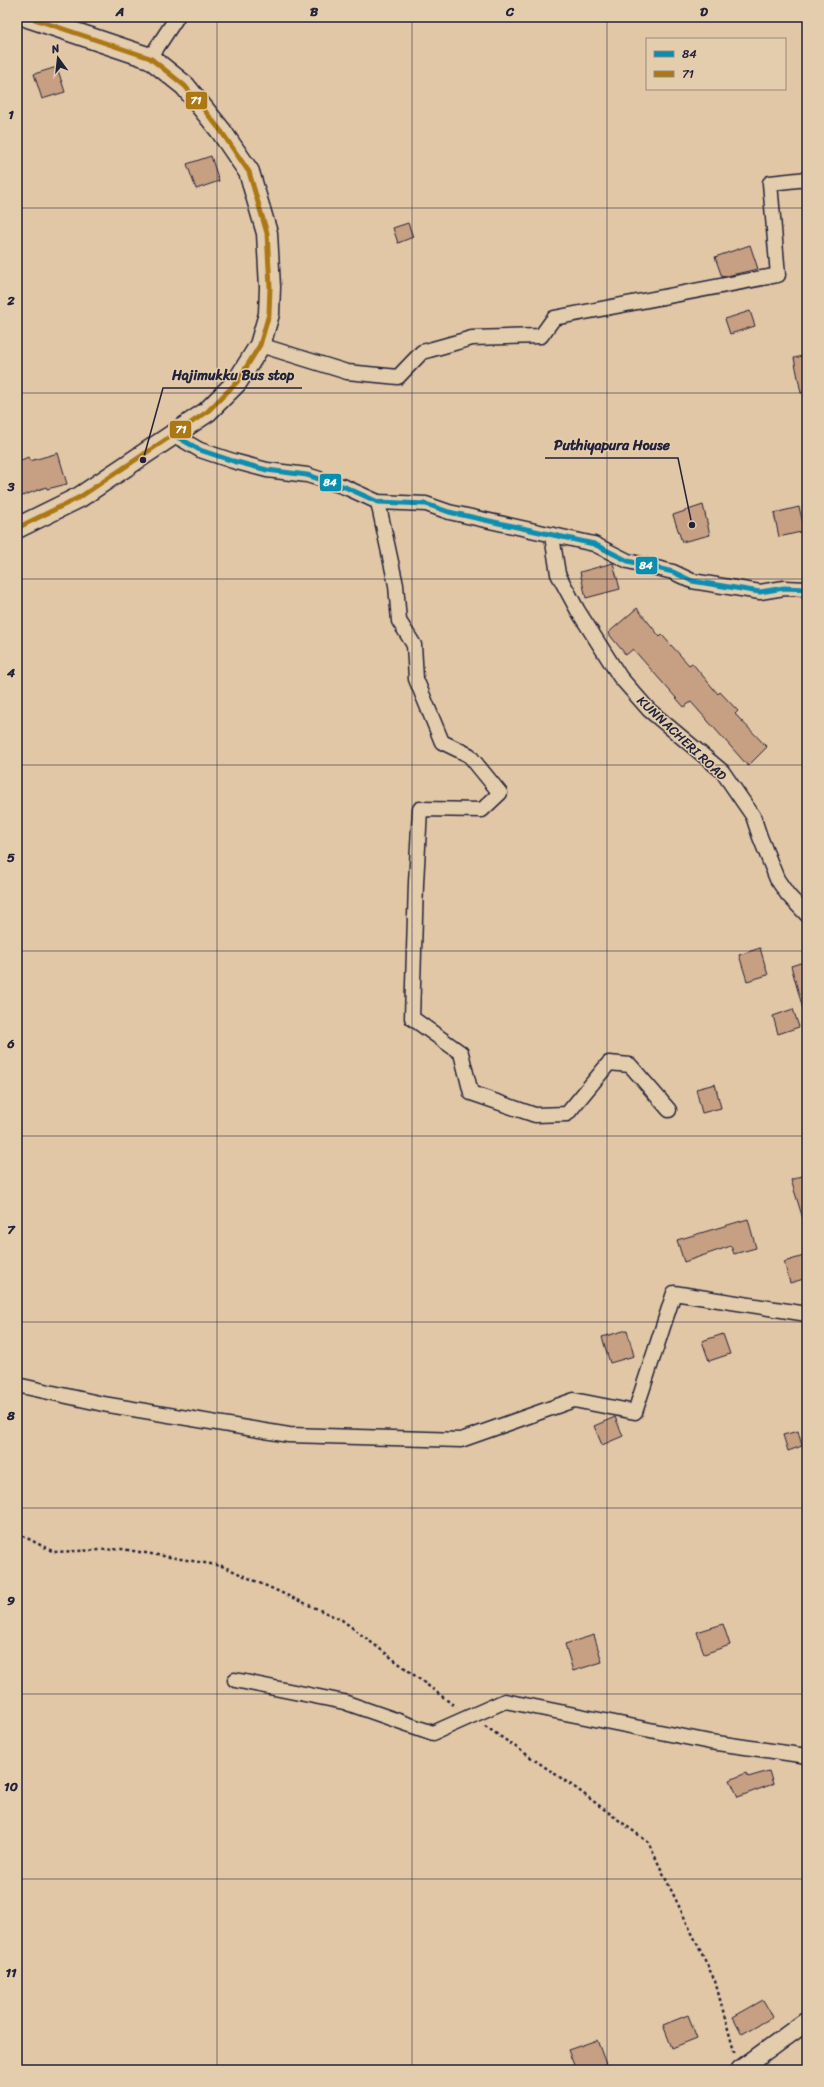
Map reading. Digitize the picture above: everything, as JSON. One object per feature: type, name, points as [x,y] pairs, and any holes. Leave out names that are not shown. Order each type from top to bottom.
[{"type":"main road","points":[[17,528],[80,497],[207,412],[237,382],[260,346],[269,314],[270,286],[267,233],[249,172],[221,131],[185,86],[150,58],[28,17]]},
{"type":"street","points":[[150,58],[177,17]]},
{"type":"street","points":[[260,346],[348,372],[398,377],[422,352],[472,338],[541,336],[554,318],[778,275],[770,183],[807,179]]},
{"type":"street","points":[[174,435],[200,450],[232,461],[267,470],[307,475],[345,487],[378,502],[426,504],[449,512],[552,536],[594,544],[628,561],[673,572],[692,581],[760,592],[784,588],[807,589]]},
{"type":"street","points":[[378,502],[396,585],[399,621],[414,644],[416,679],[442,742],[469,755],[500,793],[482,810],[420,808],[415,890],[412,1018],[461,1053],[471,1093],[535,1115],[567,1114],[609,1063],[630,1065],[669,1110]]},
{"type":"street","name":"KUNNACHERI ROAD","points":[[552,536],[558,574],[578,612],[620,677],[650,710],[722,771],[753,816],[777,879],[788,895],[807,916]]},
{"type":"street","points":[[17,1385],[103,1404],[289,1434],[462,1440],[574,1400],[635,1412],[674,1293],[807,1314]]},
{"type":"street","points":[[235,1680],[344,1702],[433,1733],[506,1701],[710,1742],[807,1756]]},
{"type":"street","points":[[740,2070],[807,2021]]},
{"type":"building","points":[[57,67],[65,92],[42,99],[34,74]]},
{"type":"building","points":[[211,156],[219,181],[196,189],[187,164]]},
{"type":"building","points":[[408,223],[413,237],[398,243],[393,228]]},
{"type":"building","points":[[750,245],[758,269],[722,277],[715,257]]},
{"type":"building","points":[[750,311],[755,326],[730,334],[725,319]]},
{"type":"building","points":[[807,355],[807,392],[801,393],[794,358]]},
{"type":"building","points":[[58,453],[67,484],[47,489],[46,487],[17,498],[17,462],[28,457],[30,461]]},
{"type":"building","points":[[703,505],[710,535],[682,542],[673,515]]},
{"type":"building","points":[[799,507],[805,531],[779,537],[774,513]]},
{"type":"building","points":[[613,563],[620,589],[586,598],[580,572]]},
{"type":"building","points":[[637,608],[660,637],[662,635],[689,665],[692,663],[718,694],[720,692],[738,711],[735,714],[767,747],[748,766],[691,702],[684,707],[633,649],[626,655],[608,633]]},
{"type":"building","points":[[760,948],[768,975],[747,981],[739,955]]},
{"type":"building","points":[[807,961],[807,1008],[803,1009],[791,966]]},
{"type":"building","points":[[793,1009],[799,1027],[778,1034],[773,1016]]},
{"type":"building","points":[[715,1084],[721,1108],[702,1113],[696,1089]]},
{"type":"building","points":[[807,1174],[807,1222],[804,1222],[791,1180]]},
{"type":"building","points":[[748,1219],[756,1248],[734,1254],[731,1246],[684,1262],[677,1240]]},
{"type":"building","points":[[807,1255],[807,1278],[790,1283],[784,1262]]},
{"type":"building","points":[[627,1330],[634,1356],[610,1363],[602,1337]]},
{"type":"building","points":[[723,1334],[730,1354],[709,1361],[702,1341]]},
{"type":"building","points":[[615,1417],[623,1436],[602,1445],[594,1426]]},
{"type":"building","points":[[798,1431],[802,1446],[788,1451],[783,1435]]},
{"type":"building","points":[[723,1624],[730,1645],[704,1654],[697,1632]]},
{"type":"building","points":[[594,1635],[602,1662],[573,1671],[565,1644]]},
{"type":"building","points":[[769,1771],[773,1784],[738,1797],[730,1780],[746,1773],[748,1777]]},
{"type":"building","points":[[763,2000],[773,2017],[742,2034],[733,2017]]},
{"type":"building","points":[[688,2015],[697,2038],[672,2048],[663,2025]]},
{"type":"building","points":[[597,2040],[606,2064],[589,2070],[576,2070],[568,2050]]},
{"type":"transit line","name":"71","points":[[17,528],[80,497],[207,412],[237,382],[260,345],[269,314],[270,287],[267,233],[249,172],[221,131],[185,86],[150,58],[28,17]]},
{"type":"transit line","name":"84","points":[[174,435],[200,450],[233,461],[267,470],[307,475],[345,487],[378,502],[426,504],[449,512],[594,544],[628,561],[673,572],[692,581],[760,592],[784,588],[807,589]]},
{"type":"place","name":"Hajimukku Bus stop","points":[[143,460]]},
{"type":"place","name":"Puthiyapura House","points":[[692,525]]}]
